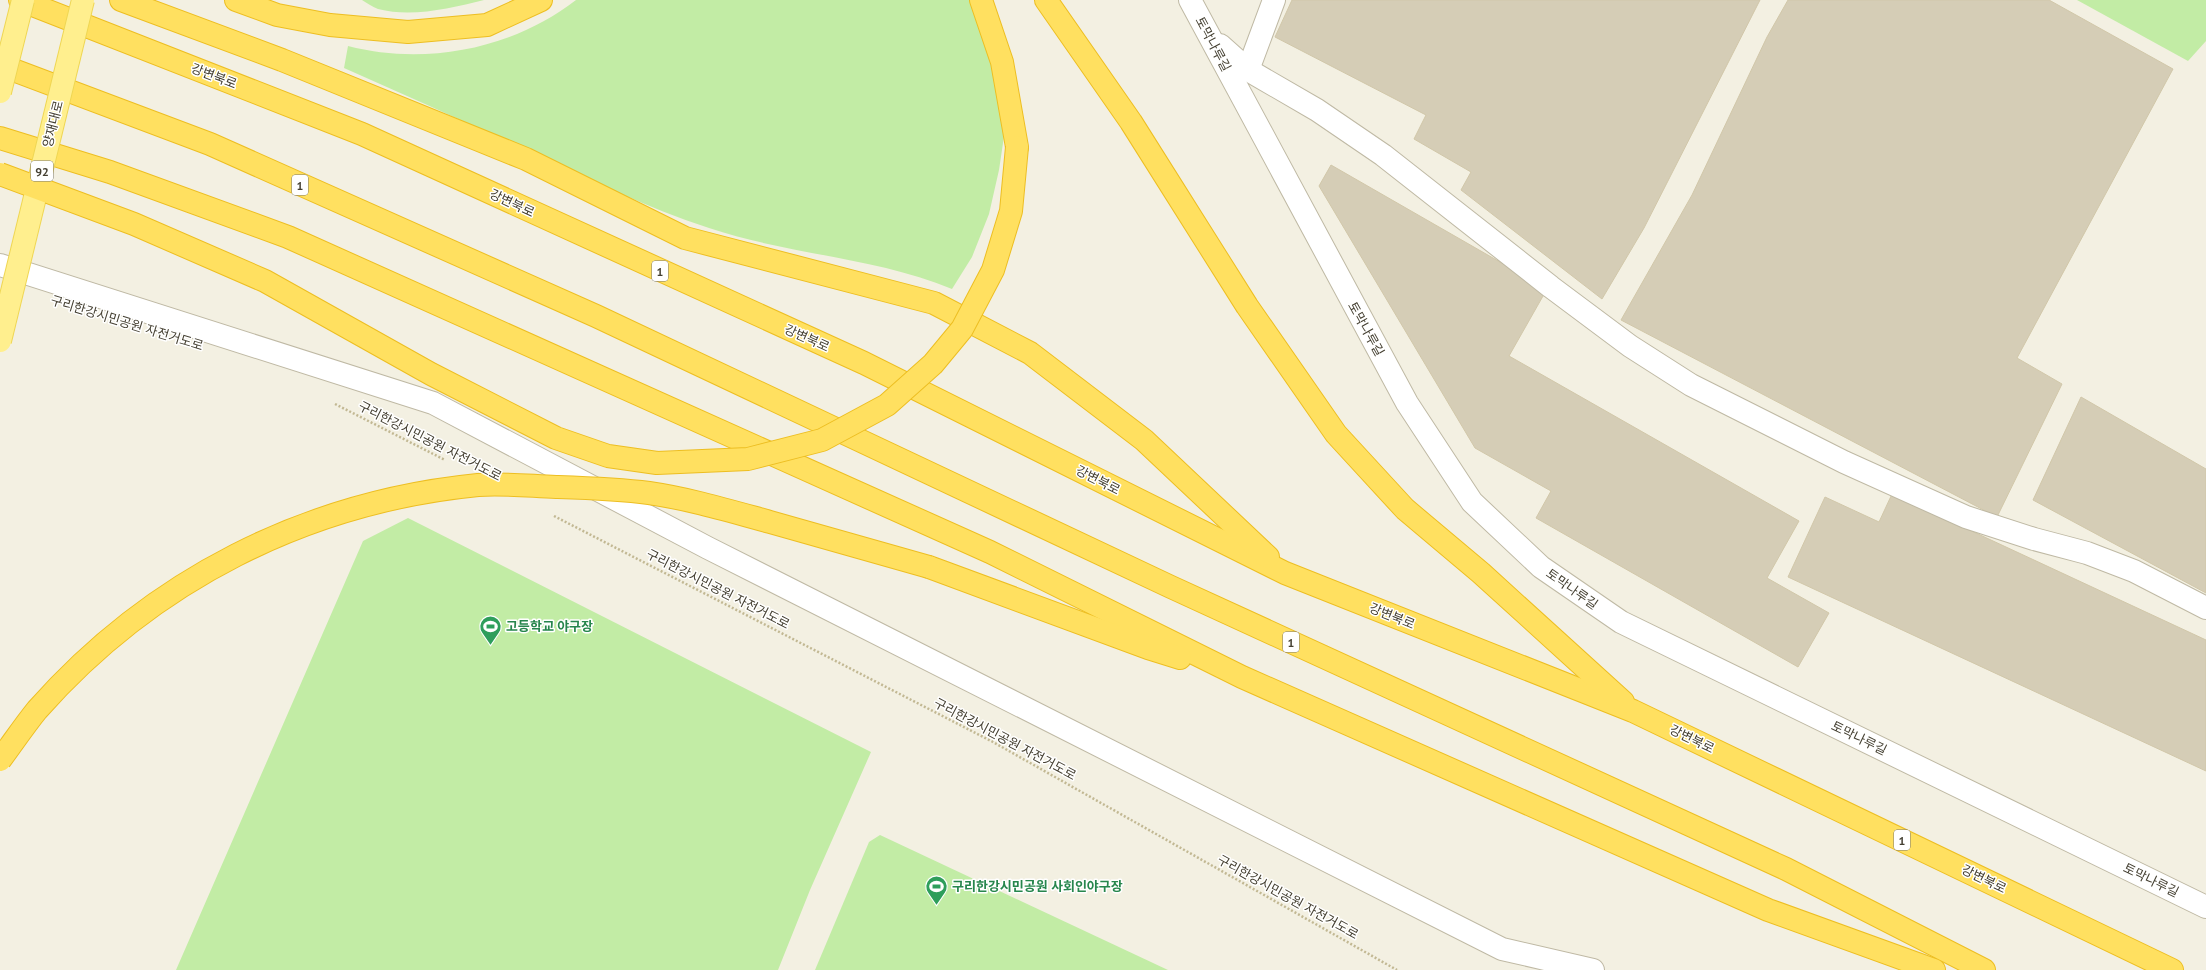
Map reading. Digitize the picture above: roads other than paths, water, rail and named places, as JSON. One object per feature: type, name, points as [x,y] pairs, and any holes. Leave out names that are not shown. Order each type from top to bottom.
[{"type":"highway","name":"강변북로","points":[[20,0],[362,134],[864,363],[1285,573],[1633,711],[2172,970]]},
{"type":"highway","points":[[121,0],[282,60],[526,159],[685,238],[934,303],[1030,353],[1144,440],[1285,573]]},
{"type":"highway","points":[[236,0],[277,14],[330,25],[408,32],[487,25],[541,0]]},
{"type":"highway","points":[[0,174],[134,224],[265,281],[432,374],[556,438],[608,456],[657,463],[748,459],[822,440],[887,405],[933,364],[962,329],[993,270],[1010,211],[1017,147],[1002,62],[981,0]]},
{"type":"highway","points":[[1046,0],[1130,122],[1247,306],[1336,434],[1405,508],[1481,573],[1633,711]]},
{"type":"highway","name":"1","points":[[0,65],[210,144],[596,316],[1172,587],[1786,868],[1984,970]]},
{"type":"highway","points":[[0,138],[110,172],[288,236],[990,552],[1242,677],[1768,910],[1934,970]]},
{"type":"highway","points":[[0,760],[36,711],[96,651],[164,598],[216,565],[270,537],[337,512],[404,496],[481,485],[576,488],[648,493],[711,506],[929,567],[1148,648],[1242,677]]},
{"type":"main road","points":[[0,92],[23,0]]},
{"type":"main road","name":"양재대로","points":[[0,341],[83,0]]},
{"type":"street","name":"토막나루길","points":[[1190,0],[1406,403],[1472,502],[1541,567],[1621,622],[2206,907]]},
{"type":"street","points":[[1248,70],[1274,0]]},
{"type":"street","points":[[1207,33],[1248,70],[1317,110],[1383,155],[1630,346],[1691,384],[1844,462],[1966,517],[2034,540],[2087,553],[2134,571],[2206,608]]},
{"type":"street","points":[[0,264],[433,402],[708,548],[1502,949],[1593,970]]},
{"type":"place","name":"고등학교 야구장","points":[[490,646]]},
{"type":"place","name":"구리한강시민공원 사회인야구장","points":[[937,906]]}]
